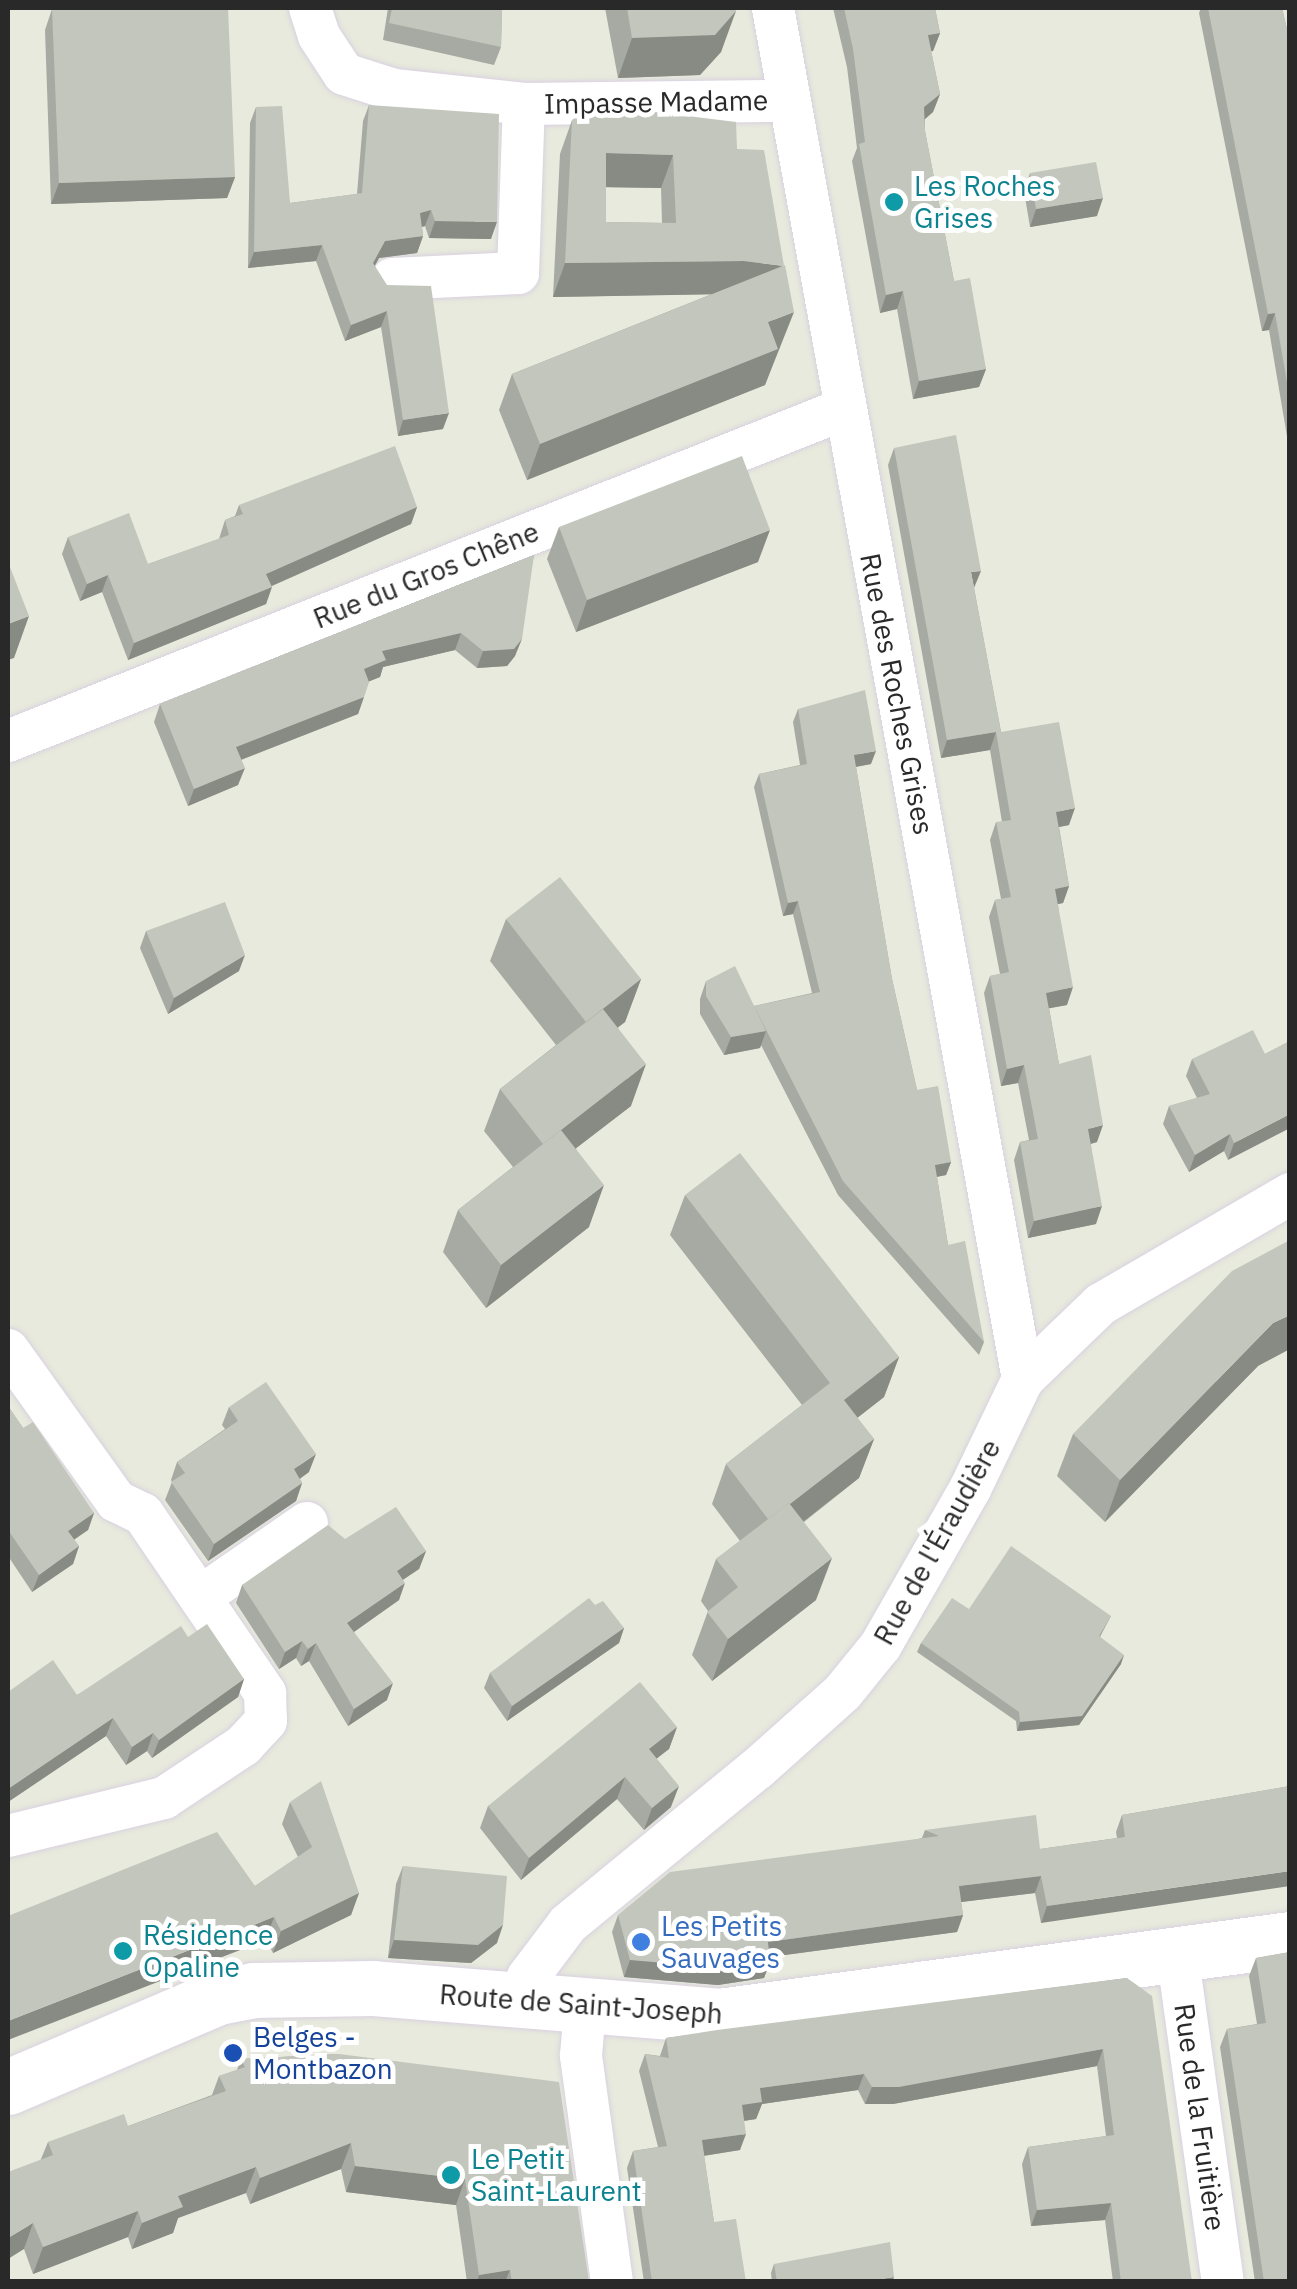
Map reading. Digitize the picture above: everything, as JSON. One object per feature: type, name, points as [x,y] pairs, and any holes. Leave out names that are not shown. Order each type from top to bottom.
[{"type":"street","name":"Impasse Madame","points":[[310,8],[319,36],[344,74],[394,90],[524,104],[787,101]]},
{"type":"street","name":"Rue des Roches Grises","points":[[773,8],[1022,1380]]},
{"type":"street","name":"Impasse Madame","points":[[392,280],[518,273],[524,104]]},
{"type":"street","name":"Rue du Gros Chêne","points":[[8,741],[844,409]]},
{"type":"street","name":"Rue de l'Éraudière","points":[[521,2003],[528,1977],[568,1924],[800,1730],[881,1645],[1022,1380],[1101,1304],[1290,1194]]},
{"type":"street","points":[[8,1350],[116,1501],[143,1514],[265,1693],[266,1721],[244,1745],[164,1798],[8,1836]]},
{"type":"street","points":[[200,1597],[307,1522]]},
{"type":"street","name":"Route de Saint-Joseph","points":[[8,2087],[218,1997],[253,1990],[373,1988],[585,2009],[756,2013],[1290,1939]]},
{"type":"street","name":"Rue de la Fruitière","points":[[1177,1952],[1223,2282]]},
{"type":"street","points":[[585,2009],[581,2056],[612,2282]]},
{"type":"building","points":[[228,8],[235,177],[59,183],[52,9]]},
{"type":"building","points":[[392,8],[502,8],[501,47],[389,23]]},
{"type":"building","points":[[627,8],[736,11],[715,35],[632,38]]},
{"type":"building","points":[[844,8],[935,8],[940,33],[928,35],[940,94],[924,107],[925,131],[954,281],[970,278],[986,369],[919,381],[903,291],[886,295],[859,144],[865,142]]},
{"type":"building","points":[[1208,8],[1282,8],[1290,42],[1290,400],[1275,313],[1268,314]]},
{"type":"building","points":[[591,104],[736,122],[737,149],[764,150],[784,266],[744,261],[565,263],[572,120]],"holes":[[[606,153],[673,155],[676,223],[606,222]]]},
{"type":"building","points":[[369,105],[499,114],[497,222],[435,221],[431,210],[420,213],[423,236],[385,241],[373,263],[387,285],[431,286],[449,413],[403,420],[387,311],[351,325],[322,245],[254,252],[256,107],[282,106],[290,203],[362,193]]},
{"type":"building","points":[[1096,162],[1103,198],[1036,209],[1030,173]]},
{"type":"building","points":[[785,265],[794,312],[768,322],[778,349],[540,444],[512,374]]},
{"type":"building","points":[[956,435],[981,571],[971,572],[1001,732],[1059,722],[1075,808],[1056,812],[1069,886],[1055,889],[1073,987],[1046,993],[1059,1064],[1091,1055],[1103,1125],[1088,1129],[1102,1206],[1034,1221],[1020,1142],[1038,1139],[1024,1065],[1007,1069],[990,976],[1009,972],[995,900],[1011,897],[996,822],[1011,820],[996,732],[947,740],[894,448]]},
{"type":"building","points":[[395,446],[417,507],[266,574],[272,587],[134,643],[108,575],[87,584],[68,537],[129,513],[148,564],[229,535],[225,520],[243,514],[239,505]]},
{"type":"building","points":[[742,456],[770,530],[587,600],[559,527]]},
{"type":"building","points":[[534,555],[522,639],[514,649],[483,651],[461,633],[382,651],[386,660],[364,669],[369,682],[364,697],[236,747],[245,768],[194,789],[160,704]]},
{"type":"building","points":[[8,562],[29,616],[8,624]]},
{"type":"building","points":[[865,690],[876,751],[854,755],[892,979],[917,1090],[938,1086],[951,1162],[935,1165],[948,1245],[965,1241],[984,1342],[843,1181],[754,1006],[820,992],[798,901],[788,903],[759,774],[807,764],[798,709]]},
{"type":"building","points":[[560,877],[641,979],[586,1022],[506,919]]},
{"type":"building","points":[[225,902],[245,955],[174,998],[146,931]]},
{"type":"building","points":[[735,966],[766,1031],[731,1037],[706,996],[706,981]]},
{"type":"building","points":[[603,1009],[646,1064],[543,1144],[500,1089]]},
{"type":"building","points":[[1253,1030],[1265,1054],[1290,1041],[1290,1114],[1234,1143],[1230,1134],[1195,1155],[1169,1106],[1210,1094],[1192,1059]]},
{"type":"building","points":[[561,1130],[604,1185],[501,1265],[458,1210]]},
{"type":"building","points":[[740,1153],[899,1357],[844,1400],[874,1439],[768,1519],[726,1464],[830,1383],[685,1195]]},
{"type":"building","points":[[1290,1240],[1290,1315],[1273,1323],[1120,1480],[1073,1434],[1232,1271]]},
{"type":"building","points":[[266,1382],[316,1454],[294,1469],[302,1483],[214,1544],[171,1482],[185,1473],[177,1462],[238,1421],[229,1407]]},
{"type":"building","points":[[8,1406],[23,1428],[33,1422],[94,1513],[68,1531],[79,1546],[39,1575],[8,1530]]},
{"type":"building","points":[[789,1503],[832,1558],[728,1639],[707,1612],[738,1587],[716,1559]]},
{"type":"building","points":[[396,1507],[426,1551],[397,1571],[405,1583],[347,1623],[393,1683],[354,1709],[316,1643],[308,1649],[302,1641],[285,1652],[242,1585],[328,1525],[345,1539]]},
{"type":"building","points":[[1011,1546],[1111,1616],[1099,1636],[1124,1655],[1082,1716],[1020,1722],[1019,1712],[921,1643],[952,1598],[969,1609]]},
{"type":"building","points":[[589,1598],[595,1605],[603,1601],[624,1628],[512,1706],[490,1673]]},
{"type":"building","points":[[207,1624],[244,1679],[159,1740],[153,1733],[132,1747],[113,1718],[8,1789],[8,1692],[53,1660],[77,1695],[181,1626],[188,1637]]},
{"type":"building","points":[[640,1682],[677,1727],[649,1749],[679,1786],[652,1808],[625,1777],[529,1858],[488,1806]]},
{"type":"building","name":"Résidence Opaline","points":[[321,1781],[359,1893],[281,1931],[274,1917],[8,2021],[8,1916],[217,1832],[255,1886],[312,1847],[290,1802]]},
{"type":"building","points":[[1290,1786],[1290,1871],[1047,1906],[1041,1876],[959,1886],[963,1915],[768,1942],[770,1962],[724,1968],[630,1960],[618,1915],[670,1872],[939,1836],[925,1830],[1036,1815],[1040,1849],[1125,1837],[1122,1815]]},
{"type":"building","points":[[403,1866],[507,1876],[503,1925],[478,1945],[394,1940]]},
{"type":"building","points":[[1290,1952],[1290,2282],[1264,2282],[1227,2029],[1266,2023],[1256,1958]]},
{"type":"building","points":[[1127,1978],[1152,1996],[1192,2282],[1121,2282],[1111,2203],[1037,2210],[1028,2147],[1114,2135],[1103,2049],[899,2087],[872,2087],[864,2074],[760,2088],[762,2102],[742,2105],[746,2134],[702,2140],[714,2222],[736,2219],[746,2282],[652,2282],[633,2151],[667,2146],[645,2054],[669,2058],[666,2038]]},
{"type":"building","points":[[339,2054],[559,2082],[589,2282],[512,2282],[510,2270],[479,2275],[465,2179],[355,2166],[351,2143],[260,2178],[256,2167],[178,2196],[183,2207],[142,2223],[138,2211],[43,2247],[33,2223],[8,2238],[8,2172],[53,2155],[48,2142],[124,2114],[128,2126],[226,2091],[219,2076],[245,2067],[241,2059]]},
{"type":"building","points":[[890,2242],[894,2277],[861,2282],[777,2282],[774,2264]]},
{"type":"place","name":"Les Roches Grises","points":[[894,202]]},
{"type":"place","name":"Les Petits Sauvages","points":[[641,1942]]},
{"type":"place","name":"Résidence Opaline","points":[[123,1951]]},
{"type":"place","name":"Belges - Montbazon","points":[[233,2053]]},
{"type":"place","name":"Le Petit Saint-Laurent","points":[[451,2175]]}]
